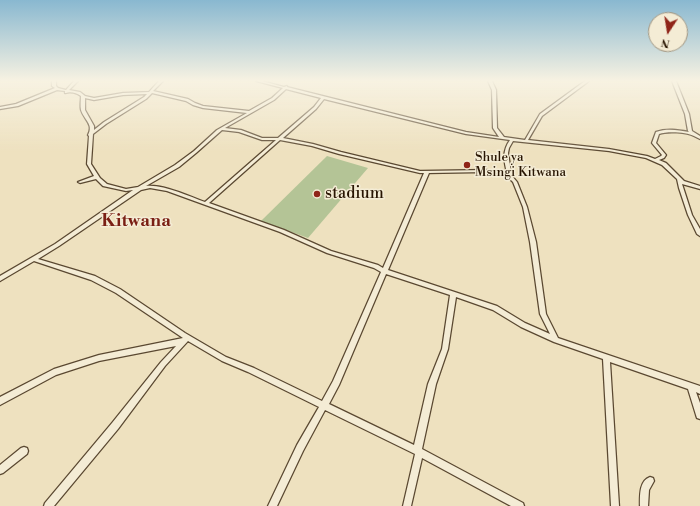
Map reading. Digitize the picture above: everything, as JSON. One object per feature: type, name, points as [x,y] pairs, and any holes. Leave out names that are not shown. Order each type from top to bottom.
[{"type":"street","points":[[0,108],[18,105]]},
{"type":"street","points":[[83,105],[84,113],[92,126],[88,159],[96,177],[105,186],[126,190],[158,187],[206,203],[282,231],[329,252],[376,266],[384,271],[495,308],[523,325],[556,340],[606,359],[700,390]]},
{"type":"street","points":[[90,135],[105,123],[136,105]]},
{"type":"street","points":[[196,105],[203,107],[249,112]]},
{"type":"street","points":[[0,279],[176,166],[195,152],[212,136],[261,105]]},
{"type":"street","points":[[206,203],[318,105]]},
{"type":"street","points":[[357,105],[466,133],[503,139],[609,150],[639,155],[664,164],[688,185],[700,188]]},
{"type":"street","points":[[494,105],[495,128],[503,139]]},
{"type":"street","points":[[526,141],[541,115],[555,105]]},
{"type":"street","points":[[683,105],[692,134]]},
{"type":"street","points":[[222,129],[240,131],[262,139],[280,139],[313,145],[340,153],[427,172],[471,171],[502,173],[510,176]]},
{"type":"street","points":[[656,160],[664,155],[654,143],[657,133],[661,131],[668,131],[692,134],[700,138]]},
{"type":"street","points":[[512,140],[507,147],[506,152],[507,166],[526,211],[533,242],[543,314],[556,340]]},
{"type":"street","points":[[272,506],[300,448],[350,352],[427,172]]},
{"type":"street","points":[[80,182],[96,177]]},
{"type":"street","points":[[680,179],[690,215],[700,234]]},
{"type":"street","points":[[33,259],[93,278],[118,291],[186,340],[224,359],[251,370],[418,452],[520,506]]},
{"type":"street","points":[[407,506],[431,390],[445,350],[453,294]]},
{"type":"street","points":[[0,401],[54,372],[99,358],[186,340]]},
{"type":"street","points":[[48,506],[115,426],[163,364],[186,340]]},
{"type":"street","points":[[606,359],[615,506]]},
{"type":"street","points":[[691,387],[700,415]]},
{"type":"street","points":[[0,470],[24,451]]},
{"type":"street","points":[[644,506],[645,489],[650,481]]},
{"type":"green space","name":"stadium","points":[[327,156],[368,168],[308,238],[261,221]]},
{"type":"place","name":"Shule ya Msingi Kitwana","points":[[467,165]]},
{"type":"place","name":"stadium","points":[[317,194]]},
{"type":"district","name":"Kitwana","points":[[136,222]]}]
